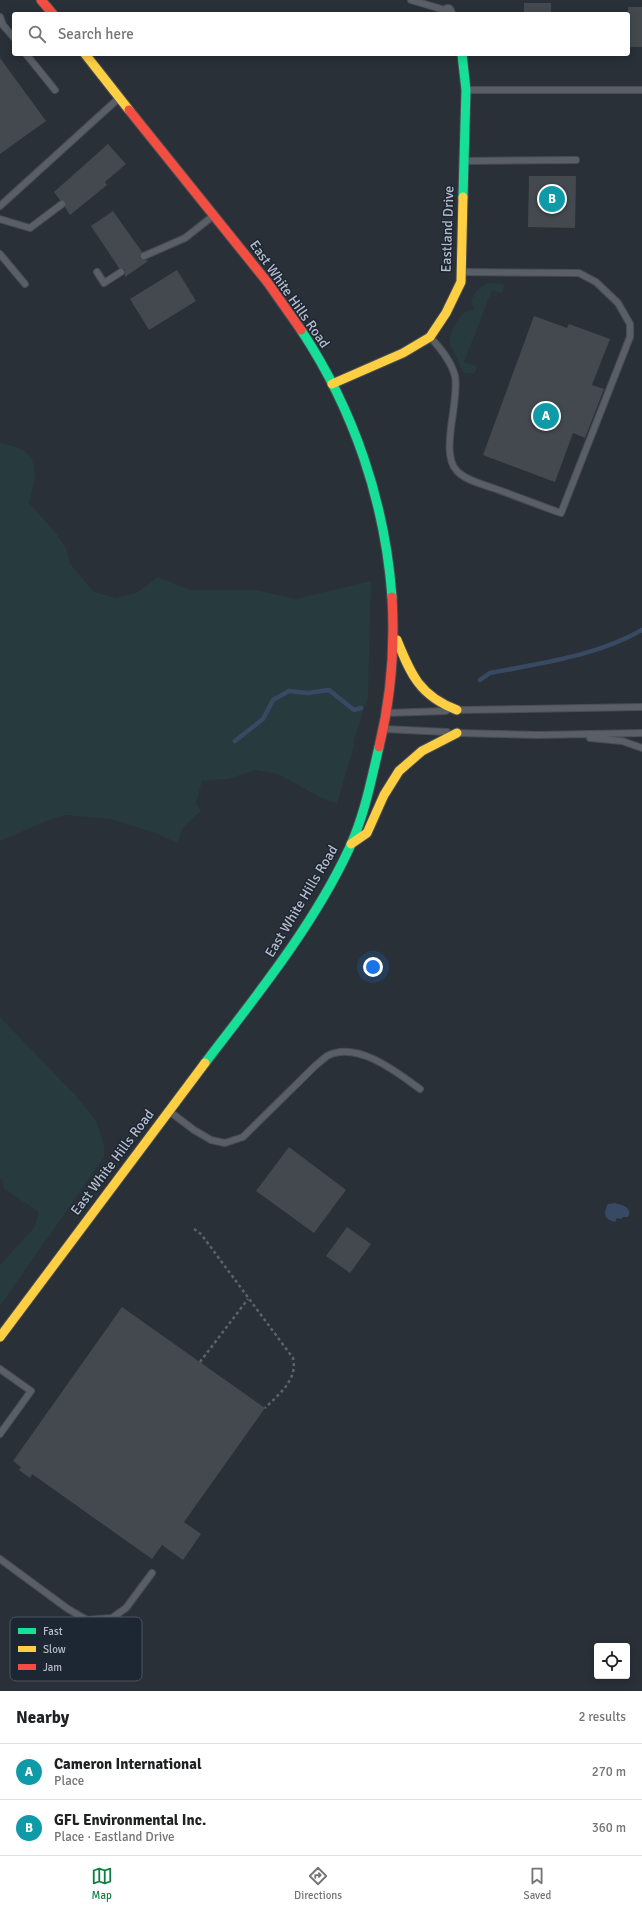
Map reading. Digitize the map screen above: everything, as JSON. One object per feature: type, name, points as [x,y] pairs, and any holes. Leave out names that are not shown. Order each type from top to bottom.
[{"type":"main road","points":[[41,0],[51,12]]},
{"type":"main road","name":"East White Hills Road","points":[[0,1337],[109,1189],[267,981],[293,944],[331,883],[351,844],[373,776],[384,730],[393,665],[395,633],[386,546],[374,484],[356,433],[320,360],[286,307],[87,56]]},
{"type":"main road","name":"Eastland Drive","points":[[332,384],[403,353],[430,336],[446,313],[461,282],[466,90],[462,56]]},
{"type":"main road","points":[[395,633],[409,672],[418,686],[438,702],[457,710]]},
{"type":"main road","points":[[351,844],[367,833],[384,795],[399,771],[422,751],[438,741],[456,733]]},
{"type":"lane","points":[[411,0],[445,12]]},
{"type":"lane","points":[[0,17],[2,26],[12,36]]},
{"type":"lane","points":[[28,56],[55,90]]},
{"type":"lane","points":[[466,90],[642,90]]},
{"type":"lane","points":[[0,206],[120,98]]},
{"type":"lane","points":[[464,161],[576,160]]},
{"type":"lane","points":[[0,219],[30,228],[62,204]]},
{"type":"lane","points":[[144,256],[185,238],[214,216]]},
{"type":"lane","points":[[0,254],[25,284]]},
{"type":"lane","points":[[97,272],[104,283],[121,272]]},
{"type":"lane","points":[[430,336],[445,356],[455,376],[456,392],[449,440],[450,458],[456,471],[471,480],[561,513],[630,338],[630,324],[618,303],[596,282],[580,273],[461,272]]},
{"type":"lane","points":[[387,713],[457,710],[642,707]]},
{"type":"lane","points":[[384,730],[608,739],[622,741],[642,748]]},
{"type":"lane","points":[[538,735],[642,734]]},
{"type":"lane","points":[[168,1111],[194,1130],[211,1140],[225,1143],[243,1137],[315,1066],[328,1056],[344,1053],[368,1056],[391,1067],[420,1089]]},
{"type":"lane","points":[[0,1369],[31,1391],[0,1434]]},
{"type":"lane","points":[[0,1559],[68,1610],[81,1617]]},
{"type":"lane","points":[[113,1617],[126,1608],[152,1573]]},
{"type":"path","points":[[194,1229],[201,1234],[248,1298],[289,1350],[294,1364],[294,1373],[287,1385],[265,1408]]},
{"type":"path","points":[[200,1362],[248,1298]]},
{"type":"green space","points":[[490,283],[504,284],[503,291],[501,293],[492,290],[464,362],[477,366],[475,373],[465,374],[461,369],[450,345],[452,331],[462,313],[475,310],[471,301],[476,292],[483,285]]},
{"type":"green space","points":[[0,442],[21,449],[28,454],[32,460],[35,473],[29,503],[56,533],[66,548],[70,564],[94,592],[116,598],[136,593],[158,577],[190,590],[255,590],[296,599],[371,581],[368,697],[355,736],[353,749],[337,804],[318,796],[278,774],[256,770],[228,779],[202,781],[196,803],[201,811],[183,828],[177,843],[158,834],[110,819],[65,815],[49,820],[0,841]]},
{"type":"green space","points":[[0,1017],[76,1096],[95,1119],[104,1144],[104,1157],[0,1306],[0,1265],[34,1228],[39,1212],[4,1189],[2,1179],[0,1177]]},
{"type":"water","points":[[615,1203],[628,1209],[628,1217],[623,1217],[621,1219],[617,1218],[615,1222],[607,1218],[605,1210],[608,1204]]},
{"type":"building","points":[[524,3],[551,3],[551,12],[524,12]]},
{"type":"building","points":[[628,7],[642,7],[642,47],[630,47],[630,12],[628,12]]},
{"type":"building","points":[[0,58],[46,121],[0,154]]},
{"type":"building","points":[[108,144],[126,164],[105,182],[107,185],[70,215],[65,207],[66,202],[60,200],[54,192]]},
{"type":"building","points":[[529,176],[576,176],[575,228],[528,227]]},
{"type":"building","points":[[113,211],[142,252],[140,258],[148,261],[125,277],[125,269],[119,268],[91,226]]},
{"type":"building","points":[[177,270],[196,301],[149,330],[130,299]]},
{"type":"building","points":[[534,316],[567,328],[569,324],[610,339],[592,385],[604,389],[585,438],[573,433],[555,482],[483,455]]},
{"type":"building","points":[[289,1147],[346,1190],[314,1233],[256,1191]]},
{"type":"building","points":[[347,1227],[371,1244],[350,1273],[326,1256]]},
{"type":"building","points":[[122,1307],[265,1408],[184,1522],[201,1534],[183,1560],[162,1545],[152,1559],[32,1474],[30,1478],[19,1470],[21,1467],[13,1461]]},
{"type":"waterway","points":[[480,680],[490,673],[568,658],[588,652],[625,639],[642,630]]},
{"type":"waterway","points":[[235,741],[263,719],[273,700],[289,691],[308,693],[329,690],[354,710],[361,708]]},
{"type":"traffic: fast","points":[[462,56],[466,90],[463,197]]},
{"type":"traffic: fast","points":[[301,330],[337,392],[364,458],[382,526],[392,597]]},
{"type":"traffic: fast","points":[[205,1063],[283,959],[335,878],[359,824],[367,799],[379,747]]},
{"type":"traffic: slow","points":[[87,56],[129,110]]},
{"type":"traffic: slow","points":[[332,384],[403,353],[430,337],[446,313],[461,282],[463,197]]},
{"type":"traffic: slow","points":[[397,640],[407,664],[418,683],[434,698],[457,710]]},
{"type":"traffic: slow","points":[[351,844],[367,833],[384,795],[399,771],[422,751],[457,733]]},
{"type":"traffic: slow","points":[[0,1337],[205,1063]]},
{"type":"traffic: jam","points":[[41,0],[51,12]]},
{"type":"traffic: jam","points":[[129,110],[268,283],[301,330]]},
{"type":"traffic: jam","points":[[379,747],[387,710],[391,672],[393,635],[392,597]]},
{"type":"place","name":"GFL Environmental Inc.","points":[[552,199]]},
{"type":"place","name":"Cameron International","points":[[546,416]]}]
